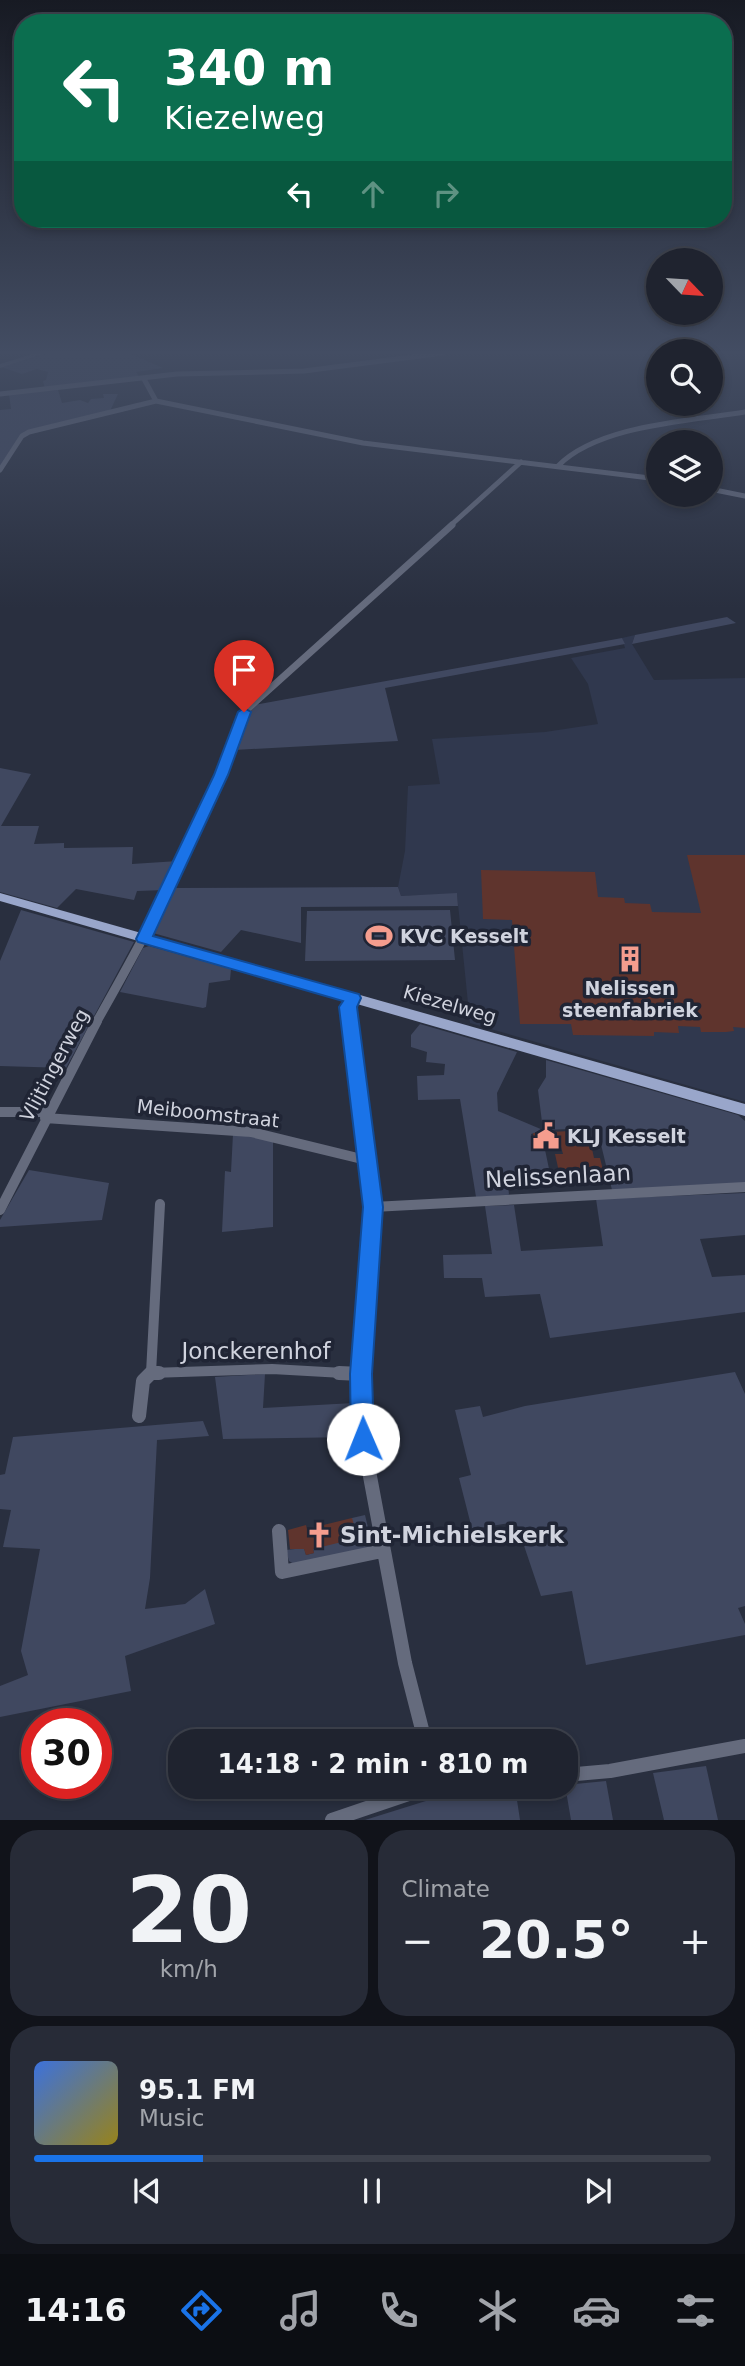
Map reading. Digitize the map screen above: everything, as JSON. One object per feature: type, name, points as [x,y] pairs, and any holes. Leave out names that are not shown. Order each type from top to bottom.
[{"type":"main road","name":"Kiezelweg","points":[[0,897],[745,1110]]},
{"type":"street","points":[[0,470],[21,438]]},
{"type":"street","points":[[338,438],[646,477]]},
{"type":"street","points":[[558,466],[568,453],[609,438]]},
{"type":"street","name":"Vlijtingerweg","points":[[0,1210],[46,1115],[144,939],[221,775],[239,721],[252,703],[521,462]]},
{"type":"street","points":[[723,492],[745,496]]},
{"type":"street","points":[[353,998],[348,1007],[373,1207],[361,1374],[363,1439],[383,1551],[422,1729]]},
{"type":"street","name":"Meiboomstraat","points":[[0,1112],[251,1132],[366,1160]]},
{"type":"street","name":"Nelissenlaan","points":[[373,1207],[745,1187]]},
{"type":"street","name":"Jonckerenhof","points":[[139,1416],[143,1381],[151,1373],[160,1204]]},
{"type":"street","name":"Jonckerenhof","points":[[151,1373],[272,1369],[361,1374]]},
{"type":"street","points":[[279,1531],[282,1572],[383,1551]]},
{"type":"street","points":[[578,1775],[745,1746]]},
{"type":"street","points":[[332,1820],[394,1799]]},
{"type":"shaded area","points":[[0,438],[21,438],[0,467]]},
{"type":"shaded area","points":[[727,617],[736,623],[632,644],[635,635]]},
{"type":"shaded area","points":[[635,635],[632,644],[654,680],[745,678],[745,1102],[470,1023],[457,894],[401,896],[398,887],[405,851],[408,786],[440,784],[432,739],[545,732],[598,724],[588,684],[571,658],[625,648],[622,638]]},
{"type":"shaded area","points":[[622,638],[625,644],[385,688],[398,741],[234,750],[243,718],[254,705]]},
{"type":"shaded area","points":[[0,768],[31,774],[1,826],[39,826],[34,844],[64,843],[64,848],[133,847],[132,864],[178,861],[165,890],[137,891],[134,900],[76,889],[57,908],[0,892]]},
{"type":"shaded area","points":[[398,887],[401,896],[457,893],[458,906],[301,907],[301,943],[241,930],[221,952],[153,933],[173,888]]},
{"type":"shaded area","points":[[21,910],[134,942],[66,1068],[0,1066],[0,961]]},
{"type":"shaded area","name":"KVC Kesselt","points":[[450,910],[455,960],[305,961],[307,911]]},
{"type":"shaded area","points":[[149,946],[231,969],[230,980],[209,983],[206,1007],[203,1008],[120,992],[143,948]]},
{"type":"shaded area","points":[[420,1024],[517,1052],[497,1093],[498,1111],[543,1130],[538,1090],[546,1077],[546,1060],[738,1115],[745,1121],[745,1183],[612,1190],[597,1128],[544,1130],[531,1134],[534,1145],[544,1145],[552,1183],[508,1184],[509,1195],[476,1197],[460,1099],[418,1100],[417,1076],[444,1075],[445,1064],[426,1062],[427,1052],[411,1047],[411,1035]]},
{"type":"shaded area","points":[[233,1134],[273,1140],[273,1227],[222,1232],[225,1171],[231,1172]]},
{"type":"shaded area","points":[[29,1170],[109,1183],[102,1220],[0,1227],[0,1220]]},
{"type":"shaded area","points":[[745,1193],[745,1235],[700,1239],[712,1277],[745,1275],[745,1312],[550,1338],[540,1294],[485,1297],[482,1278],[444,1278],[443,1255],[492,1254],[485,1206],[514,1205],[521,1251],[603,1246],[596,1199]]},
{"type":"shaded area","points":[[735,1372],[745,1394],[745,1606],[738,1608],[745,1624],[745,1635],[586,1665],[572,1591],[541,1596],[516,1522],[472,1529],[459,1478],[471,1475],[455,1410],[480,1406],[483,1417],[525,1406]]},
{"type":"shaded area","points":[[265,1374],[263,1408],[354,1403],[356,1437],[223,1439],[215,1377]]},
{"type":"shaded area","points":[[203,1421],[209,1436],[157,1440],[150,1578],[145,1609],[185,1604],[205,1589],[215,1624],[125,1656],[131,1691],[45,1708],[21,1708],[21,1713],[0,1717],[0,1686],[28,1675],[21,1651],[40,1549],[3,1547],[11,1510],[0,1509],[0,1475],[5,1474],[13,1437]]},
{"type":"shaded area","points":[[365,1515],[373,1548],[297,1566],[289,1561],[286,1550],[304,1548],[306,1555],[314,1553],[313,1549],[352,1518]]},
{"type":"shaded area","points":[[706,1766],[718,1820],[664,1820],[653,1773]]},
{"type":"shaded area","points":[[606,1781],[613,1820],[571,1820],[567,1799],[578,1799],[578,1784]]},
{"type":"shaded area","points":[[432,1799],[517,1799],[520,1820],[365,1820]]},
{"type":"building","name":"Nelissen steenfabriek","points":[[687,855],[745,855],[745,1028],[733,1027],[734,1031],[726,1032],[701,1032],[700,1027],[678,1026],[679,1033],[654,1032],[654,1036],[573,1035],[571,1024],[520,1024],[512,920],[483,919],[481,870],[595,872],[598,897],[624,898],[625,903],[650,904],[652,912],[701,913]]},
{"type":"building","points":[[588,1130],[594,1158],[600,1158],[605,1178],[561,1181],[555,1154],[563,1154],[559,1140],[534,1141],[533,1133]]},
{"type":"building","name":"Sint-Michielskerk","points":[[352,1518],[358,1538],[313,1549],[314,1553],[306,1555],[304,1549],[290,1549],[288,1530],[306,1525],[307,1529]]},
{"type":"place","name":"KVC Kesselt","points":[[379,936]]},
{"type":"place","name":"Nelissen steenfabriek","points":[[630,959]]},
{"type":"place","name":"KLJ Kesselt","points":[[546,1136]]},
{"type":"place","name":"Sint-Michielskerk","points":[[319,1535]]},
{"type":"route","points":[[244,712],[221,775],[144,939],[353,998],[348,1007],[373,1207],[361,1374],[363,1439]]}]
